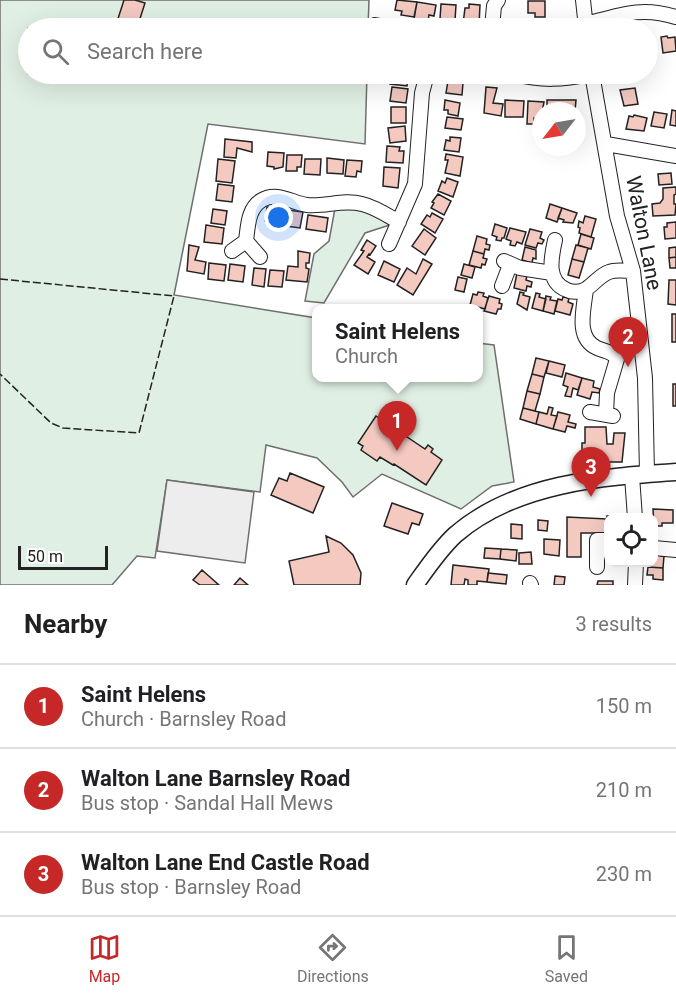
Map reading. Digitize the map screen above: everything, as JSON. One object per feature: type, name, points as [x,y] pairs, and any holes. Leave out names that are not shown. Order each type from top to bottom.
[{"type":"main road","points":[[414,585],[440,551],[455,536],[478,518],[503,504],[571,484],[676,472]]},
{"type":"street","points":[[493,18],[498,0]]},
{"type":"street","points":[[583,0],[585,18]]},
{"type":"street","points":[[612,18],[650,10],[676,17]]},
{"type":"street","points":[[389,244],[415,184],[424,84]]},
{"type":"street","name":"Walton Lane","points":[[593,84],[606,144],[617,216],[633,271],[645,378],[636,513]]},
{"type":"street","points":[[606,144],[676,156]]},
{"type":"street","points":[[261,257],[246,241],[248,219],[263,199],[277,196],[306,205],[351,201],[364,204],[399,222]]},
{"type":"street","points":[[555,240],[551,262],[552,273],[560,286],[566,290],[572,292],[586,289],[609,272],[633,271]]},
{"type":"street","points":[[232,251],[246,241]]},
{"type":"street","points":[[502,286],[507,263],[552,273]]},
{"type":"street","points":[[586,289],[583,332],[585,339],[595,347],[612,352],[617,359],[607,393],[610,415],[590,412]]},
{"type":"street","points":[[597,567],[597,540],[604,540]]},
{"type":"street","points":[[658,548],[676,550]]},
{"type":"street","points":[[635,585],[636,567]]},
{"type":"green space","points":[[0,0],[369,0],[368,18],[18,18],[18,84],[367,84],[365,144],[208,124],[174,295],[312,317],[312,382],[483,382],[483,344],[494,345],[514,482],[492,486],[461,509],[382,474],[353,497],[342,482],[317,458],[266,445],[260,492],[167,480],[155,558],[137,556],[112,585],[0,585]]},
{"type":"green space","points":[[336,203],[399,222],[365,233],[324,303],[305,301],[314,254],[329,241]]},
{"type":"shaded area","points":[[167,480],[254,492],[245,563],[157,551]]},
{"type":"building","points":[[124,0],[145,3],[140,18],[118,18]]},
{"type":"building","points":[[397,0],[417,2],[414,17],[401,15],[402,11],[395,10]]},
{"type":"building","points":[[528,1],[545,1],[545,17],[535,17],[535,13],[528,13]]},
{"type":"building","points":[[417,2],[436,5],[434,16],[414,18]]},
{"type":"building","points":[[441,4],[456,5],[455,18],[440,18]]},
{"type":"building","points":[[469,4],[480,5],[479,18],[464,18],[465,8],[469,8]]},
{"type":"building","points":[[667,36],[668,38],[675,37],[676,51],[663,53],[661,37]]},
{"type":"building","points":[[448,84],[463,84],[462,95],[446,93]]},
{"type":"building","points":[[392,87],[408,89],[406,103],[390,101]]},
{"type":"building","points":[[486,87],[497,88],[493,103],[503,104],[501,116],[484,113]]},
{"type":"building","points":[[635,88],[638,104],[624,106],[620,90]]},
{"type":"building","points":[[445,100],[460,103],[458,116],[448,114],[448,110],[444,110]]},
{"type":"building","points":[[505,100],[524,101],[523,117],[505,117]]},
{"type":"building","points":[[547,100],[576,100],[576,102],[547,102]]},
{"type":"building","points":[[528,101],[544,102],[532,102],[532,124],[527,124]]},
{"type":"building","points":[[391,107],[406,107],[406,123],[391,123]]},
{"type":"building","points":[[672,110],[676,111],[676,126],[670,125]]},
{"type":"building","points":[[654,112],[667,114],[664,128],[651,126]]},
{"type":"building","points":[[629,116],[647,118],[644,131],[626,129]]},
{"type":"building","points":[[447,117],[463,119],[461,130],[445,128]]},
{"type":"building","points":[[405,126],[406,141],[390,143],[388,128]]},
{"type":"building","points":[[450,137],[461,138],[459,152],[444,150],[446,140],[450,141]]},
{"type":"building","points":[[225,139],[252,142],[252,152],[237,148],[236,158],[224,157]]},
{"type":"building","points":[[387,146],[400,147],[399,151],[404,151],[403,163],[386,162]]},
{"type":"building","points":[[268,152],[284,153],[283,167],[274,169],[274,167],[267,166]]},
{"type":"building","points":[[446,154],[463,157],[460,176],[445,173],[448,160],[445,160]]},
{"type":"building","points":[[287,155],[302,155],[301,167],[297,167],[297,171],[286,171]]},
{"type":"building","points":[[327,158],[344,160],[343,174],[327,173]]},
{"type":"building","points":[[218,159],[235,161],[232,183],[216,181]]},
{"type":"building","points":[[305,159],[321,159],[320,175],[304,174]]},
{"type":"building","points":[[347,160],[362,161],[361,172],[357,171],[356,177],[345,176]]},
{"type":"building","points":[[384,167],[400,168],[398,188],[383,186]]},
{"type":"building","points":[[671,173],[672,184],[659,185],[658,174]]},
{"type":"building","points":[[447,178],[458,182],[453,197],[438,191],[442,181],[445,183]]},
{"type":"building","points":[[218,184],[234,186],[232,202],[216,200]]},
{"type":"building","points":[[676,187],[675,215],[653,216],[652,204],[660,203],[663,199],[663,188]]},
{"type":"building","points":[[438,194],[451,201],[444,215],[431,208]]},
{"type":"building","points":[[550,204],[562,208],[557,222],[546,218]]},
{"type":"building","points":[[267,207],[283,209],[281,223],[265,221]]},
{"type":"building","points":[[562,208],[577,213],[573,223],[563,222],[564,220],[558,218]]},
{"type":"building","points":[[213,209],[227,211],[225,225],[211,223]]},
{"type":"building","points":[[288,210],[303,212],[300,228],[286,226]]},
{"type":"building","points":[[432,213],[443,219],[435,233],[421,224],[427,215],[430,217]]},
{"type":"building","points":[[308,215],[328,218],[326,232],[306,229]]},
{"type":"building","points":[[585,216],[596,219],[591,237],[579,233],[579,221],[583,223]]},
{"type":"building","points":[[676,222],[676,238],[665,239],[664,227],[667,227],[667,223]]},
{"type":"building","points":[[495,224],[507,228],[501,241],[496,240],[497,237],[492,235]]},
{"type":"building","points":[[206,225],[224,228],[222,244],[204,242]]},
{"type":"building","points":[[510,228],[526,232],[522,244],[517,242],[515,246],[510,245],[511,241],[506,239]]},
{"type":"building","points":[[424,229],[436,238],[425,255],[412,246]]},
{"type":"building","points":[[530,229],[542,232],[540,238],[544,240],[542,244],[538,243],[536,248],[525,245]]},
{"type":"building","points":[[581,234],[594,238],[591,249],[578,245]]},
{"type":"building","points":[[477,236],[487,239],[486,244],[490,245],[489,250],[485,249],[484,254],[473,251]]},
{"type":"building","points":[[367,240],[376,246],[367,257],[375,262],[368,274],[354,265],[364,251],[361,250]]},
{"type":"building","points":[[189,245],[199,247],[195,260],[206,262],[204,274],[187,271]]},
{"type":"building","points":[[576,245],[588,248],[584,262],[572,259]]},
{"type":"building","points":[[525,247],[536,250],[536,259],[533,258],[532,263],[522,260]]},
{"type":"building","points":[[676,247],[676,257],[669,258],[669,248]]},
{"type":"building","points":[[298,251],[310,253],[309,263],[306,263],[306,268],[309,269],[307,282],[286,280],[288,266],[298,267]]},
{"type":"building","points":[[473,251],[484,254],[483,258],[487,259],[481,268],[469,265]]},
{"type":"building","points":[[676,257],[676,268],[670,268],[669,258]]},
{"type":"building","points":[[423,259],[432,264],[413,295],[397,285],[407,268],[416,274]]},
{"type":"building","points":[[572,259],[584,262],[579,278],[568,275]]},
{"type":"building","points":[[384,261],[400,269],[394,282],[378,275]]},
{"type":"building","points":[[209,263],[226,265],[224,281],[208,279]]},
{"type":"building","points":[[230,264],[245,266],[243,282],[228,280]]},
{"type":"building","points":[[464,264],[475,267],[472,278],[461,275]]},
{"type":"building","points":[[254,268],[266,269],[264,287],[252,285]]},
{"type":"building","points":[[270,270],[284,271],[282,287],[268,286]]},
{"type":"building","points":[[517,273],[527,275],[526,280],[532,282],[531,287],[527,286],[526,291],[514,288]]},
{"type":"building","points":[[458,277],[467,279],[464,292],[455,290]]},
{"type":"building","points":[[669,280],[676,280],[676,305],[668,304]]},
{"type":"building","points":[[478,292],[484,293],[483,296],[488,298],[485,309],[483,304],[470,304],[473,294],[477,295]]},
{"type":"building","points":[[520,292],[530,297],[527,310],[517,304]]},
{"type":"building","points":[[536,293],[540,294],[539,297],[546,299],[543,311],[532,308]]},
{"type":"building","points":[[489,296],[500,299],[499,303],[502,304],[496,314],[484,311]]},
{"type":"building","points":[[546,296],[551,297],[550,300],[557,301],[554,314],[543,311]]},
{"type":"building","points":[[563,297],[569,298],[568,302],[573,304],[570,315],[555,311],[558,299],[562,300]]},
{"type":"building","points":[[672,314],[676,314],[676,342],[672,342]]},
{"type":"building","points":[[536,358],[549,361],[544,377],[532,374]]},
{"type":"building","points":[[549,361],[565,365],[562,377],[546,373]]},
{"type":"building","points":[[566,373],[582,378],[578,390],[573,388],[571,397],[565,396],[568,387],[563,385]]},
{"type":"building","points":[[532,374],[544,377],[540,394],[527,391]]},
{"type":"building","points":[[582,378],[594,381],[593,387],[600,389],[599,393],[592,392],[590,399],[577,395]]},
{"type":"building","points":[[673,384],[676,384],[676,406],[673,406]]},
{"type":"building","points":[[527,391],[540,394],[535,411],[523,408]]},
{"type":"building","points":[[549,407],[553,408],[551,415],[557,416],[553,429],[536,424],[539,412],[547,414]]},
{"type":"building","points":[[523,408],[539,412],[536,424],[520,419]]},
{"type":"building","points":[[558,412],[570,415],[568,422],[576,424],[575,428],[567,426],[565,432],[553,429]]},
{"type":"building","points":[[376,416],[425,449],[428,445],[433,449],[431,452],[442,460],[426,485],[394,464],[380,457],[377,461],[361,450],[363,446],[358,443]]},
{"type":"building","points":[[585,427],[606,427],[607,444],[613,444],[614,433],[625,433],[622,462],[582,462]]},
{"type":"building","points":[[290,473],[324,487],[313,513],[271,495],[279,478],[287,481]]},
{"type":"building","points":[[392,503],[423,514],[419,525],[412,523],[408,534],[384,526]]},
{"type":"building","points":[[653,509],[673,510],[673,523],[662,523],[662,526],[658,526],[658,513],[653,513]]},
{"type":"building","points":[[567,517],[604,519],[604,533],[581,533],[581,557],[567,557]]},
{"type":"building","points":[[538,520],[548,521],[547,531],[538,530]]},
{"type":"building","points":[[511,524],[522,525],[522,539],[511,538]]},
{"type":"building","points":[[326,536],[341,543],[353,555],[361,573],[360,585],[294,585],[289,561],[329,552]]},
{"type":"building","points":[[544,539],[560,540],[559,556],[544,554]]},
{"type":"building","points":[[485,548],[501,549],[500,559],[484,558]]},
{"type":"building","points":[[501,549],[517,550],[516,561],[500,559]]},
{"type":"building","points":[[531,552],[532,564],[519,564],[519,553]]},
{"type":"building","points":[[658,552],[662,552],[661,556],[664,556],[663,568],[648,567],[658,567]]},
{"type":"building","points":[[453,565],[489,569],[487,582],[477,581],[477,585],[468,585],[468,580],[465,579],[464,585],[451,585]]},
{"type":"building","points":[[648,567],[663,568],[663,580],[653,579],[653,575],[647,575]]},
{"type":"building","points":[[202,570],[219,585],[200,585],[193,580]]},
{"type":"building","points":[[488,573],[507,575],[506,584],[487,582]]},
{"type":"building","points":[[555,576],[565,577],[564,585],[554,585]]},
{"type":"building","points":[[240,578],[248,585],[234,585]]},
{"type":"building","points":[[598,581],[613,581],[613,585],[597,585]]},
{"type":"fence","points":[[0,279],[174,296],[139,433],[63,428],[51,423],[0,374]]},
{"type":"place","name":"Walton Lane Barnsley Road","points":[[628,367]]},
{"type":"place","name":"Saint Helens","points":[[397,451]]},
{"type":"place","name":"Walton Lane End Castle Road","points":[[591,497]]}]
